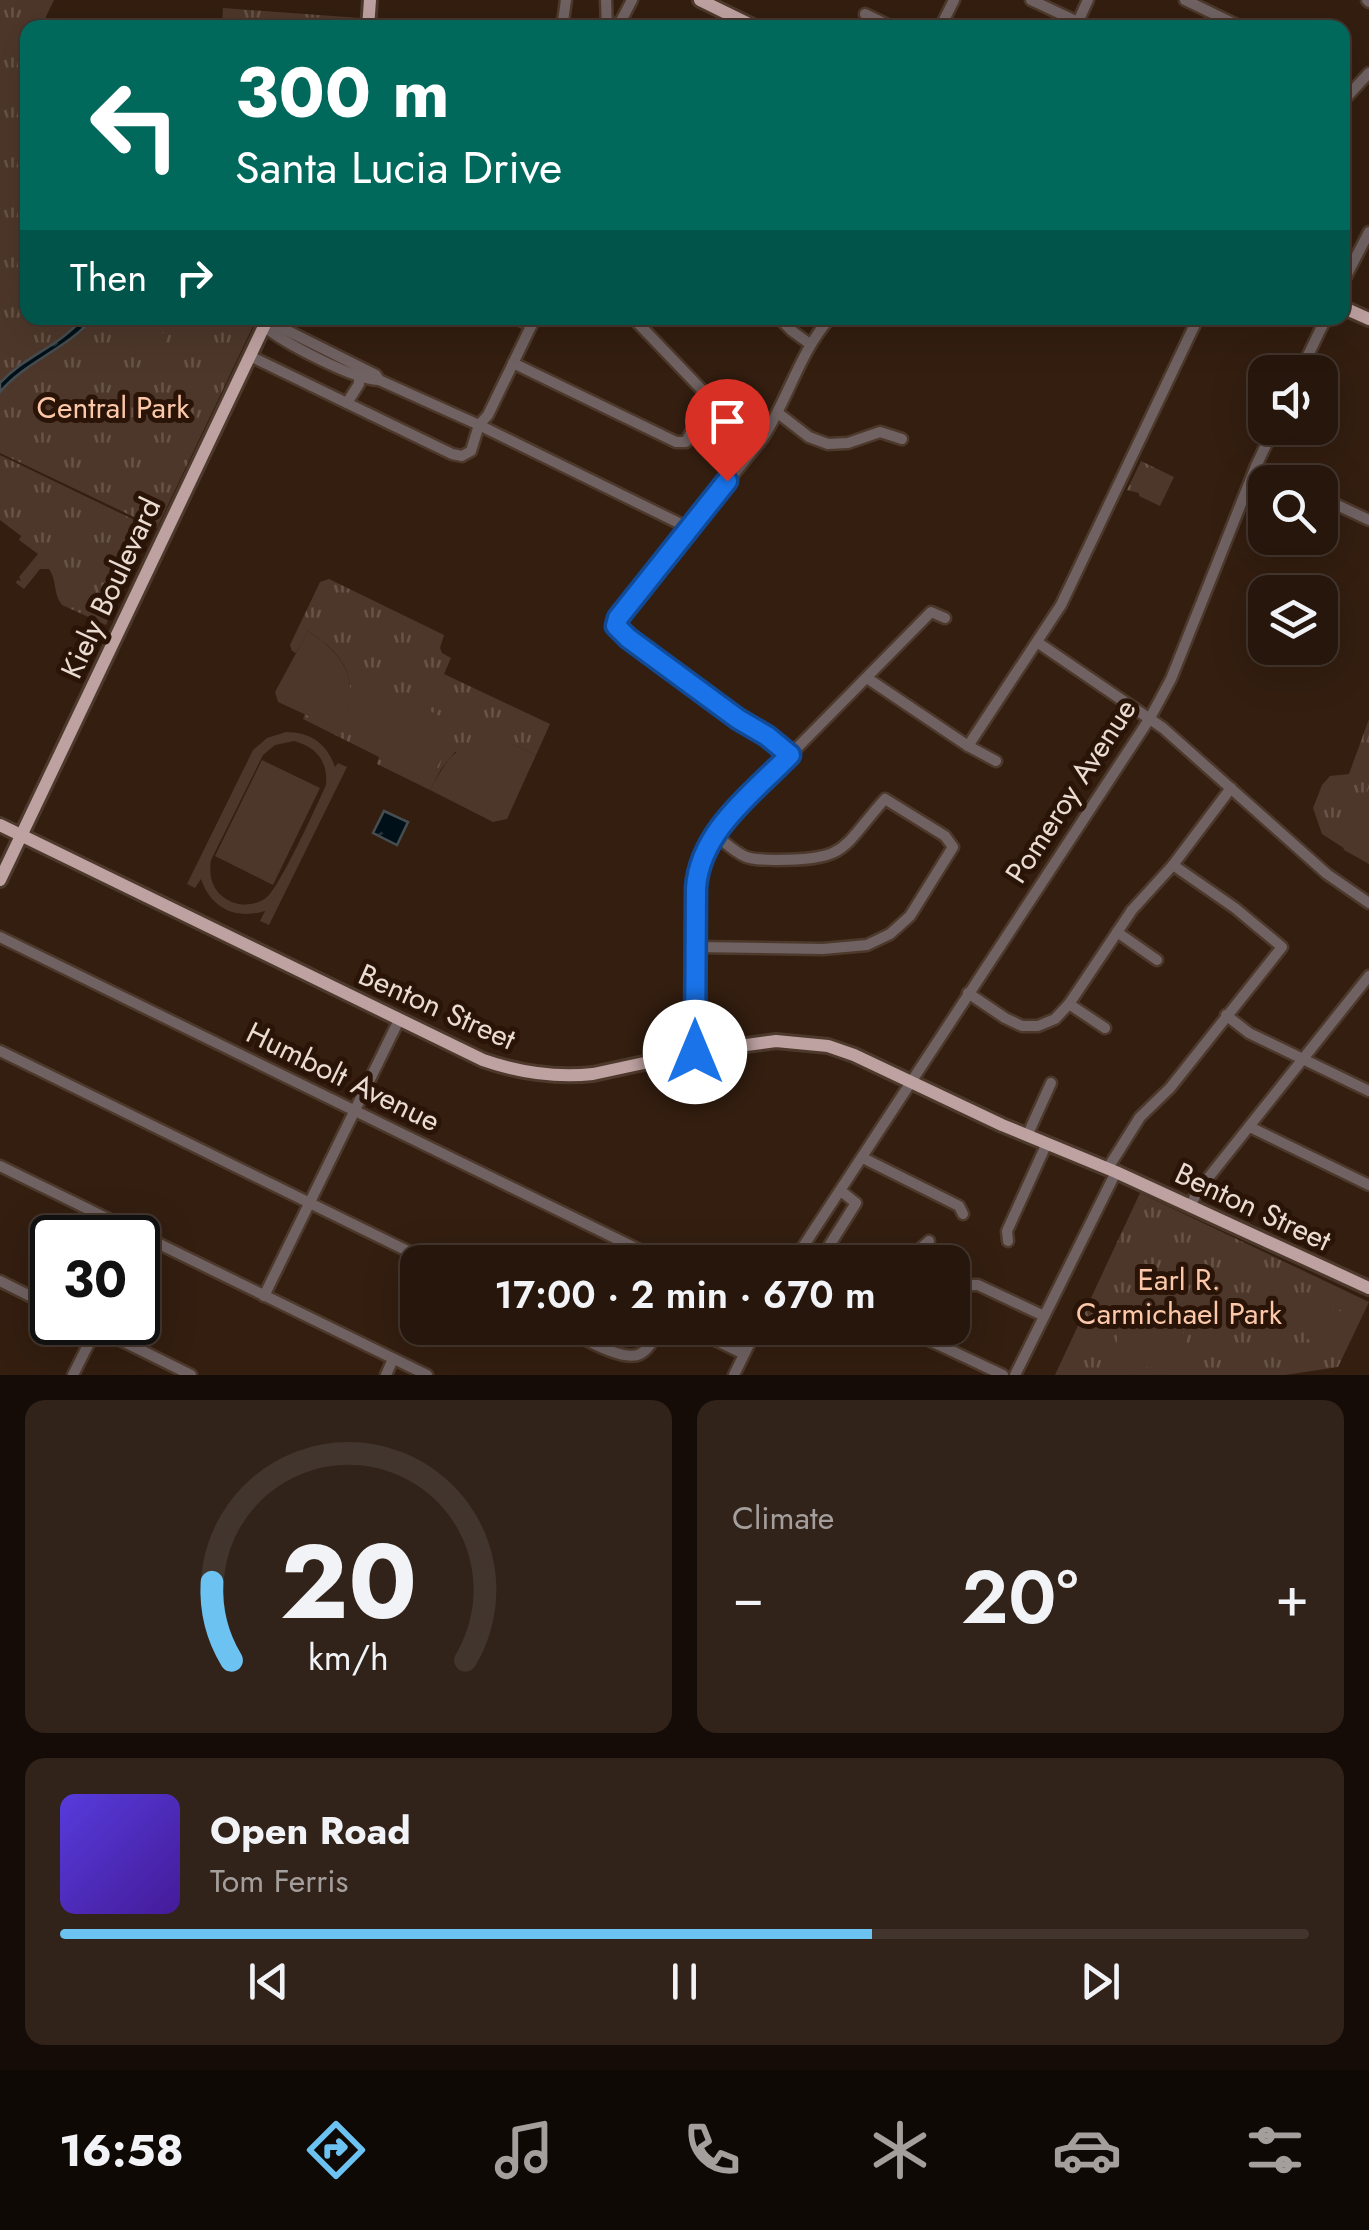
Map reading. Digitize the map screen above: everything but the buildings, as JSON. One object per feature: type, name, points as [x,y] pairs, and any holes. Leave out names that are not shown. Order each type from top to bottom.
[{"type":"main road","points":[[700,0],[741,20]]},
{"type":"main road","name":"Kiely Boulevard","points":[[0,880],[265,325]]},
{"type":"main road","name":"Benton Street","points":[[0,825],[482,1060],[520,1072],[556,1076],[593,1074],[776,1040],[854,1054],[1027,1136],[1112,1170],[1369,1288]]},
{"type":"street","points":[[1031,0],[1067,20]]},
{"type":"street","points":[[1185,0],[1227,20]]},
{"type":"street","points":[[864,14],[877,20]]},
{"type":"street","points":[[1350,90],[1369,73]]},
{"type":"street","points":[[1350,271],[1366,246],[1369,232]]},
{"type":"street","points":[[274,325],[356,371],[376,374],[379,380],[689,528]]},
{"type":"street","points":[[250,356],[349,398],[462,456],[471,451],[479,425],[488,415],[531,325]]},
{"type":"street","points":[[513,363],[682,443],[688,439],[705,405],[704,392],[640,325]]},
{"type":"street","points":[[786,325],[810,344]]},
{"type":"street","points":[[790,755],[616,626],[618,618],[762,439],[778,414],[810,344],[825,325]]},
{"type":"street","points":[[968,746],[1066,596],[1195,325]]},
{"type":"street","points":[[1308,355],[1323,325]]},
{"type":"street","points":[[349,398],[356,371]]},
{"type":"street","points":[[778,414],[810,437],[828,444],[848,443],[880,432],[902,440]]},
{"type":"street","name":"Pomeroy Avenue","points":[[804,1245],[1150,718],[1171,679],[1248,486]]},
{"type":"street","points":[[1338,505],[1369,520]]},
{"type":"street","points":[[695,1052],[696,875],[714,835],[931,612],[945,618]]},
{"type":"street","points":[[1037,642],[1186,746],[1327,874],[1369,903]]},
{"type":"street","points":[[866,678],[996,761]]},
{"type":"street","points":[[968,993],[1022,1026],[1038,1026],[1055,1019],[1132,910],[1173,865],[1231,788]]},
{"type":"street","points":[[696,946],[866,946],[890,934],[910,916],[953,847],[945,836],[884,799],[852,841],[825,857],[756,859],[740,855],[714,835]]},
{"type":"street","points":[[1015,1375],[1140,1117],[1170,1088],[1282,947],[1173,865]]},
{"type":"street","points":[[1118,932],[1158,960]]},
{"type":"street","name":"Humbolt Avenue","points":[[0,937],[629,1245]]},
{"type":"street","points":[[1191,1206],[1197,1192],[1363,993],[1369,976]]},
{"type":"street","points":[[1069,1004],[1104,1028]]},
{"type":"street","points":[[1226,1016],[1249,1033],[1369,1091]]},
{"type":"street","points":[[264,1296],[399,1020]]},
{"type":"street","points":[[0,1051],[400,1248]]},
{"type":"street","points":[[1027,1136],[1052,1084]]},
{"type":"street","points":[[1250,1127],[1369,1185]]},
{"type":"street","points":[[1008,1241],[1007,1231],[1047,1143]]},
{"type":"street","points":[[863,1158],[959,1206],[963,1214]]},
{"type":"street","points":[[0,1166],[93,1215]]},
{"type":"street","points":[[829,1245],[856,1204],[841,1190]]},
{"type":"street","points":[[924,1245],[929,1241]]},
{"type":"street","points":[[160,1249],[426,1375]]},
{"type":"street","points":[[0,1281],[30,1296]]},
{"type":"street","points":[[970,1286],[978,1285],[1044,1316]]},
{"type":"street","points":[[73,1375],[88,1345]]},
{"type":"street","points":[[134,1345],[191,1375]]},
{"type":"street","points":[[599,1345],[624,1357],[639,1355],[649,1345]]},
{"type":"street","points":[[725,1345],[744,1354]]},
{"type":"street","points":[[734,1375],[748,1345]]},
{"type":"street","points":[[939,1345],[1003,1375]]},
{"type":"street","points":[[386,1375],[394,1358]]},
{"type":"green space","name":"Central Park","points":[[0,0],[54,0],[44,20],[20,20],[20,325],[254,325],[157,528],[0,453]]},
{"type":"green space","points":[[223,8],[360,18],[360,20],[222,20]]},
{"type":"green space","points":[[143,325],[167,335],[154,363],[130,352]]},
{"type":"green space","points":[[0,455],[147,526],[106,625],[62,605],[49,569],[40,569],[24,589],[16,583],[38,554],[0,520]]},
{"type":"green space","points":[[1141,461],[1174,477],[1160,506],[1127,490]]},
{"type":"green space","points":[[329,579],[444,635],[440,648],[451,658],[444,674],[550,724],[536,755],[514,745],[455,752],[430,790],[377,764],[379,757],[303,719],[305,714],[341,730],[347,713],[350,685],[334,652],[308,631],[296,653],[290,645],[320,582]]},
{"type":"green space","points":[[308,631],[334,652],[347,674],[350,699],[341,731],[278,702],[275,692]]},
{"type":"green space","points":[[370,680],[459,726],[434,773],[346,728]]},
{"type":"green space","points":[[1369,719],[1369,864],[1322,834],[1313,808],[1330,776],[1349,774]]},
{"type":"green space","points":[[286,732],[303,734],[323,746],[335,767],[338,763],[347,767],[269,925],[260,921],[265,911],[244,914],[218,904],[201,879],[195,888],[187,884],[253,750],[267,738]],"holes":[[[294,741],[315,751],[323,763],[326,785],[272,891],[255,903],[233,902],[213,884],[211,860],[263,755],[275,745]]]},
{"type":"green space","points":[[490,738],[536,755],[507,819],[493,822],[430,790],[453,755]]},
{"type":"green space","points":[[262,760],[320,788],[273,885],[215,856]]},
{"type":"green space","points":[[1369,788],[1369,864],[1344,850],[1342,843]]},
{"type":"green space","name":"Earl R. Carmichael Park","points":[[1140,1193],[1369,1302],[1338,1367],[1285,1375],[1055,1375]]},
{"type":"green space","points":[[1121,1294],[1150,1302],[1173,1317],[1186,1340],[1189,1370],[1122,1370],[1115,1363]]},
{"type":"green space","points":[[1323,1303],[1355,1318],[1338,1354],[1306,1338]]},
{"type":"water","points":[[87,325],[0,392],[0,383],[20,365],[74,328]]},
{"type":"water","points":[[384,811],[408,822],[397,845],[373,833]]},
{"type":"route","points":[[695,1052],[696,875],[700,862],[714,835],[790,755],[616,626],[618,618],[727,481]]}]
